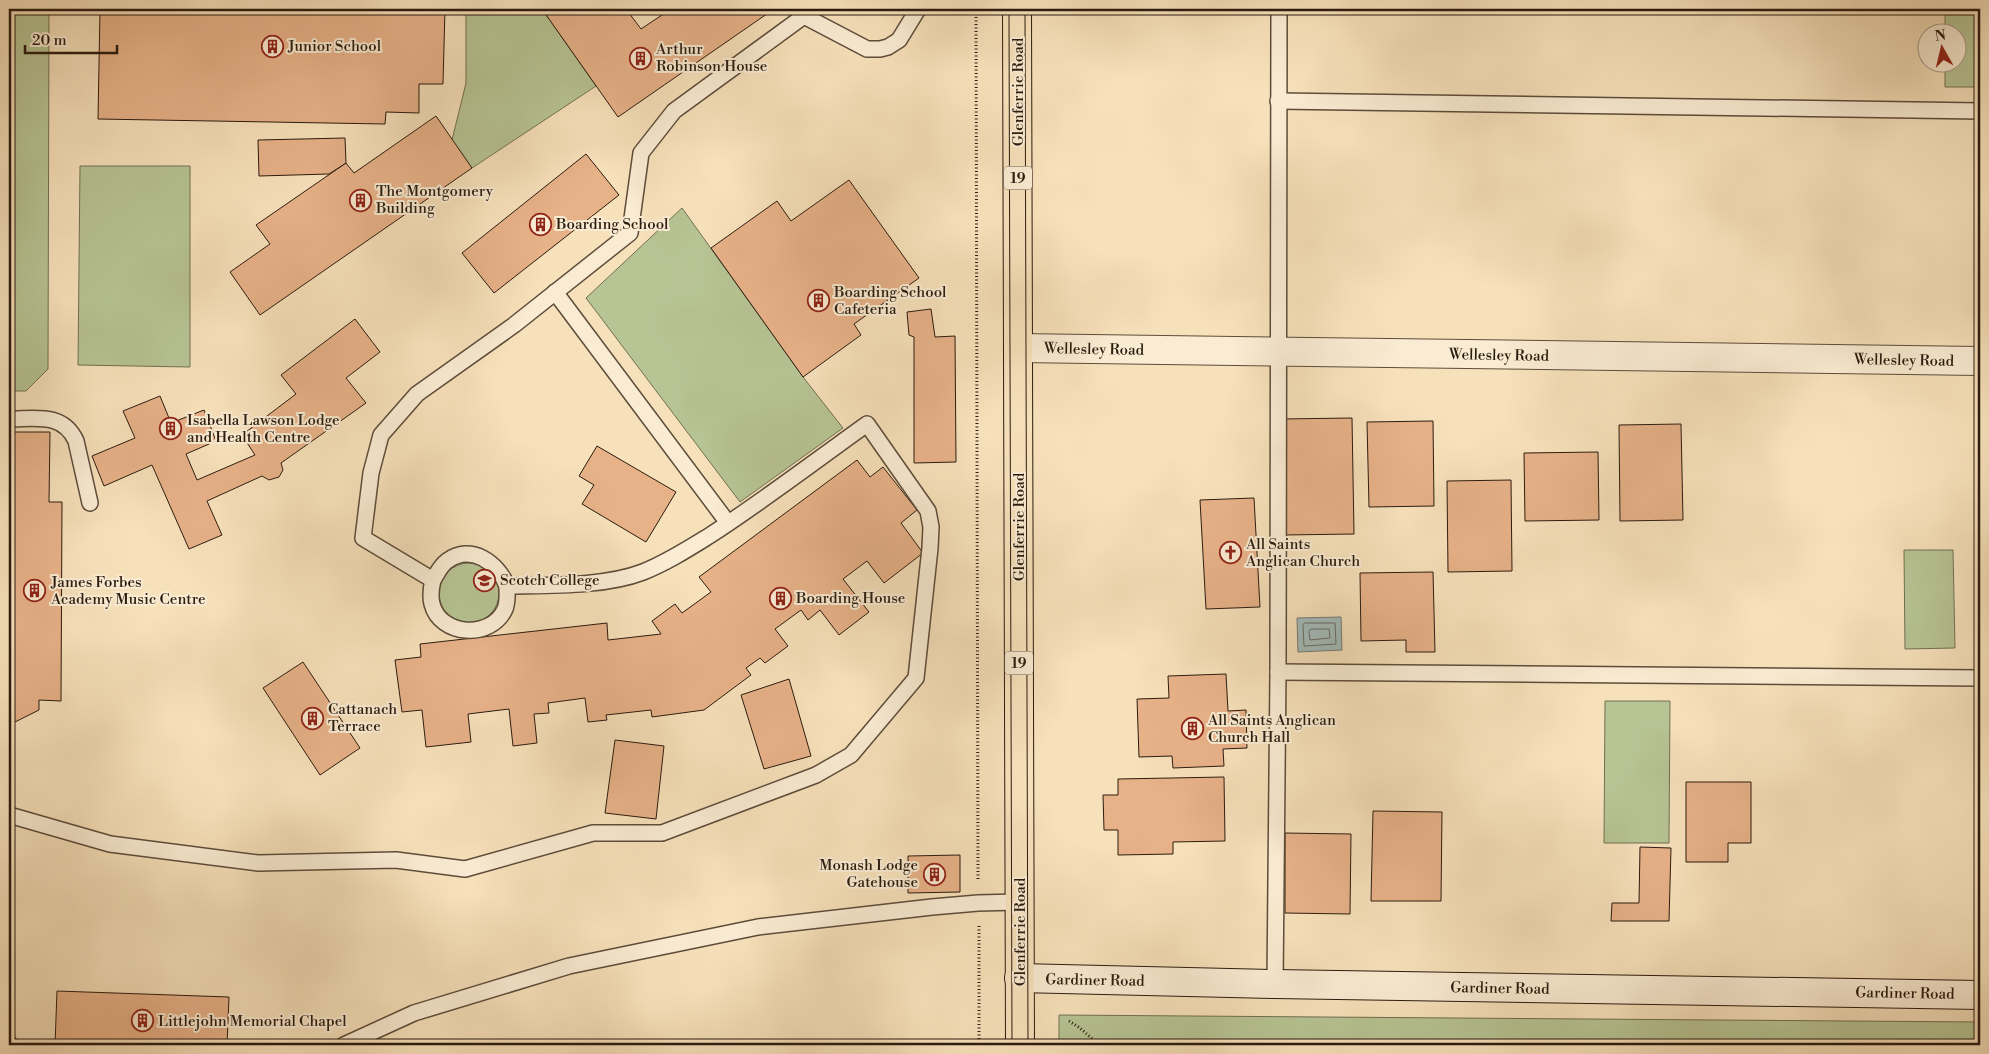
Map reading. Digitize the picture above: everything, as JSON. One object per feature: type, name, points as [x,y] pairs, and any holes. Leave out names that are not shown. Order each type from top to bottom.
[{"type":"main road","name":"Glenferrie Road","points":[[1017,9],[1020,1045]]},
{"type":"street","name":"Wellesley Road","points":[[1018,348],[1980,361]]},
{"type":"street","name":"Gardiner Road","points":[[1019,978],[1980,995]]},
{"type":"lane","points":[[432,580],[363,538],[371,474],[380,435],[417,394],[514,325],[630,233],[641,153],[674,111],[804,16],[867,49],[880,49],[888,47],[899,40],[918,9]]},
{"type":"lane","points":[[1275,984],[1278,672],[1279,9]]},
{"type":"lane","points":[[1278,101],[1980,111]]},
{"type":"lane","points":[[555,292],[728,523]]},
{"type":"lane","points":[[9,419],[50,419],[62,423],[72,432],[76,441],[90,502]]},
{"type":"lane","points":[[9,815],[110,844],[258,863],[396,860],[465,869],[593,834],[662,833],[816,775],[851,755],[916,678],[931,527],[928,511],[867,424],[728,523],[674,557],[642,573],[590,582],[507,586]]},
{"type":"lane","points":[[460,555],[484,558],[495,565],[503,575],[507,586],[505,609],[498,619],[486,627],[474,631],[461,630],[447,624],[437,615],[432,604],[430,592],[432,580],[439,569],[447,561],[460,555]]},
{"type":"lane","points":[[1278,672],[1980,678]]},
{"type":"lane","points":[[344,1045],[414,1013],[570,966],[758,927],[852,915],[978,903],[1020,902]]},
{"type":"path","points":[[976,10],[979,1045]]},
{"type":"path","points":[[1069,1020],[1099,1045]]},
{"type":"green space","points":[[9,9],[49,9],[48,369],[26,391],[9,391]]},
{"type":"green space","points":[[466,9],[542,9],[596,86],[472,168],[452,140],[466,83]]},
{"type":"green space","points":[[1945,9],[1980,9],[1980,87],[1945,87],[1945,72],[1966,72],[1966,22],[1945,22]]},
{"type":"green space","points":[[80,166],[190,166],[190,367],[78,365]]},
{"type":"green space","points":[[682,208],[803,377],[843,428],[740,502],[586,298]]},
{"type":"green space","points":[[1904,550],[1953,550],[1955,648],[1905,649]]},
{"type":"green space","points":[[469,563],[486,568],[494,576],[499,593],[494,610],[486,618],[469,623],[452,618],[444,610],[439,593],[444,576],[452,568]]},
{"type":"green space","points":[[1605,701],[1670,701],[1669,843],[1604,843]]},
{"type":"green space","points":[[1059,1015],[1980,1022],[1980,1045],[1059,1045]]},
{"type":"water","points":[[1341,617],[1342,650],[1298,652],[1297,618]]},
{"type":"building","name":"Junior School","points":[[100,9],[445,9],[443,84],[419,84],[419,113],[386,112],[385,124],[98,119]]},
{"type":"building","name":"Arthur Robinson House","points":[[542,9],[626,9],[641,29],[671,9],[774,9],[618,117]]},
{"type":"building","name":"The Montgomery Building","points":[[436,116],[472,168],[260,315],[230,272],[270,244],[256,225],[346,163],[354,173]]},
{"type":"building","points":[[345,138],[346,163],[329,174],[259,176],[258,140]]},
{"type":"building","name":"Boarding School","points":[[586,154],[619,195],[494,293],[462,253]]},
{"type":"building","name":"Boarding School Cafeteria","points":[[849,180],[919,278],[854,324],[861,335],[803,377],[711,248],[777,201],[791,221]]},
{"type":"building","points":[[931,309],[935,337],[955,336],[956,462],[914,463],[914,337],[909,335],[907,312]]},
{"type":"building","name":"Isabella Lawson Lodge and Health Centre","points":[[355,319],[380,352],[346,378],[366,403],[281,463],[283,470],[279,477],[269,480],[262,476],[207,501],[222,535],[189,549],[152,465],[104,486],[92,456],[135,438],[123,411],[160,396],[171,423],[204,410],[216,441],[186,454],[197,480],[255,455],[242,435],[296,394],[281,375]]},
{"type":"building","points":[[1352,418],[1354,534],[1283,535],[1281,419]]},
{"type":"building","points":[[1433,421],[1434,506],[1369,507],[1367,422]]},
{"type":"building","points":[[1681,424],[1683,520],[1620,521],[1619,425]]},
{"type":"building","name":"James Forbes Academy Music Centre","points":[[9,432],[50,432],[49,502],[62,502],[61,701],[39,700],[39,710],[9,725]]},
{"type":"building","points":[[597,446],[676,492],[646,542],[582,504],[594,485],[579,476]]},
{"type":"building","points":[[1598,452],[1599,520],[1525,521],[1524,453]]},
{"type":"building","name":"Boarding House","points":[[857,460],[870,477],[883,467],[917,510],[901,523],[923,553],[884,583],[867,561],[843,579],[869,612],[839,635],[820,610],[808,620],[801,610],[775,629],[788,646],[765,663],[760,658],[746,668],[751,675],[704,710],[652,717],[651,710],[606,715],[607,720],[588,722],[585,698],[548,703],[549,713],[534,714],[537,743],[513,746],[509,709],[468,714],[471,742],[426,747],[422,710],[402,712],[395,660],[421,657],[420,644],[607,623],[608,640],[661,634],[652,621],[675,604],[682,613],[711,592],[699,577]]},
{"type":"building","points":[[1511,480],[1512,571],[1448,572],[1447,481]]},
{"type":"building","name":"All Saints Anglican Church","points":[[1254,498],[1260,607],[1206,609],[1200,500]]},
{"type":"building","points":[[1433,572],[1435,652],[1406,652],[1406,640],[1361,641],[1360,573]]},
{"type":"building","name":"Cattanach Terrace","points":[[303,662],[360,748],[320,775],[263,688]]},
{"type":"building","name":"All Saints Anglican Church Hall","points":[[1226,674],[1228,711],[1246,710],[1247,748],[1223,749],[1224,766],[1173,768],[1172,756],[1139,757],[1137,699],[1169,698],[1168,676]]},
{"type":"building","points":[[789,679],[811,756],[764,769],[741,695]]},
{"type":"building","points":[[615,740],[664,746],[656,819],[605,813]]},
{"type":"building","points":[[1224,777],[1225,841],[1173,842],[1173,854],[1118,855],[1118,830],[1104,830],[1103,795],[1118,795],[1118,779]]},
{"type":"building","points":[[1686,782],[1751,782],[1751,843],[1728,843],[1728,862],[1686,862]]},
{"type":"building","points":[[1373,811],[1442,812],[1441,901],[1371,901]]},
{"type":"building","points":[[1285,833],[1351,834],[1350,914],[1285,913]]},
{"type":"building","points":[[1640,847],[1671,848],[1669,921],[1611,921],[1612,903],[1639,903]]},
{"type":"building","name":"Monash Lodge Gatehouse","points":[[960,855],[960,892],[908,893],[908,856]]},
{"type":"building","name":"Littlejohn Memorial Chapel","points":[[57,991],[229,997],[227,1045],[55,1045]]},
{"type":"tram line","points":[[1009,9],[1012,1045]]},
{"type":"tram line","points":[[1025,9],[1028,1045]]},
{"type":"place","name":"Junior School","points":[[272,46]]},
{"type":"place","name":"Arthur Robinson House","points":[[640,58]]},
{"type":"place","name":"The Montgomery Building","points":[[360,200]]},
{"type":"place","name":"Boarding School","points":[[540,224]]},
{"type":"place","name":"Boarding School Cafeteria","points":[[818,301]]},
{"type":"place","name":"Isabella Lawson Lodge and Health Centre","points":[[171,429]]},
{"type":"place","name":"All Saints Anglican Church","points":[[1230,553]]},
{"type":"place","name":"Scotch College","points":[[484,580]]},
{"type":"place","name":"James Forbes Academy Music Centre","points":[[35,591]]},
{"type":"place","name":"Boarding House","points":[[780,598]]},
{"type":"place","name":"Cattanach Terrace","points":[[312,718]]},
{"type":"place","name":"All Saints Anglican Church Hall","points":[[1192,729]]},
{"type":"place","name":"Monash Lodge Gatehouse","points":[[934,874]]},
{"type":"place","name":"Littlejohn Memorial Chapel","points":[[142,1021]]}]
